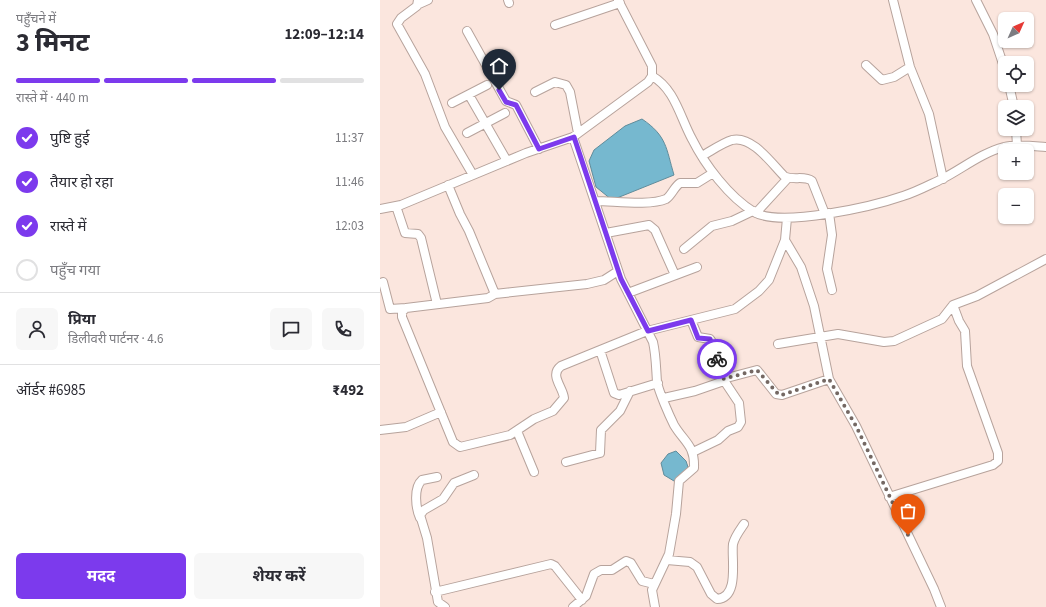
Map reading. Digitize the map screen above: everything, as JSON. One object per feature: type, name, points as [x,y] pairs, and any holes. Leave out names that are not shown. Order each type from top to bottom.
[{"type":"street","points":[[428,0],[418,2],[401,18],[397,24],[427,78],[445,127],[473,175]]},
{"type":"street","points":[[893,0],[910,67],[929,114],[943,179]]},
{"type":"street","points":[[976,0],[994,34],[1001,56]]},
{"type":"street","points":[[380,209],[396,206],[576,135],[648,82],[652,76],[652,66],[619,2],[555,25]]},
{"type":"street","points":[[467,30],[506,102],[516,105],[539,149]]},
{"type":"street","points":[[866,65],[882,80],[894,77],[910,67]]},
{"type":"street","points":[[652,76],[659,80],[670,91],[702,156],[713,173],[754,212],[787,218],[827,214],[874,205],[904,196],[943,179],[988,153],[998,149]]},
{"type":"street","points":[[535,92],[555,82],[566,85],[570,92],[576,135],[618,271],[648,331],[656,352],[658,383],[673,422],[688,441],[693,452],[694,468],[692,472],[679,481],[671,561],[654,584],[652,597],[655,607]]},
{"type":"street","points":[[452,103],[487,85]]},
{"type":"street","points":[[469,95],[507,161]]},
{"type":"street","points":[[467,133],[504,113]]},
{"type":"street","points":[[702,156],[725,143],[741,139],[750,143],[788,178],[806,178],[812,181],[827,214],[832,235],[827,269],[832,290]]},
{"type":"street","points":[[1034,147],[1046,147]]},
{"type":"street","points":[[596,201],[659,201],[670,196],[674,188],[680,183],[697,183],[713,173]]},
{"type":"street","points":[[684,249],[712,226],[732,221],[754,212],[788,178]]},
{"type":"street","points":[[448,186],[469,231],[495,294]]},
{"type":"street","points":[[396,206],[405,233],[418,234],[421,238],[437,304]]},
{"type":"street","points":[[406,308],[402,312],[402,317],[453,442],[460,447],[510,435],[534,419],[553,412],[562,401],[564,394],[555,376],[557,369],[648,331],[735,309],[759,291],[769,280],[774,271],[785,240],[787,218]]},
{"type":"street","points":[[606,233],[649,225],[655,230],[675,275]]},
{"type":"street","points":[[785,240],[804,274],[814,306],[829,379],[856,426],[941,606]]},
{"type":"street","points":[[778,344],[843,335],[887,342],[942,318],[953,305],[977,296],[1046,259]]},
{"type":"street","points":[[628,293],[697,266]]},
{"type":"street","points":[[383,282],[390,309],[488,298],[495,294],[542,290],[593,283],[604,280],[618,271]]},
{"type":"street","points":[[889,497],[993,465],[998,461],[998,453],[967,366],[966,333],[959,321],[953,305]]},
{"type":"street","points":[[691,320],[698,338],[710,339],[712,342],[724,380],[739,403],[740,425],[718,440],[693,452]]},
{"type":"street","points":[[600,350],[612,391],[617,394],[658,383]]},
{"type":"street","points":[[664,398],[695,391],[757,370],[776,394],[782,395],[829,379]]},
{"type":"street","points":[[566,462],[600,453],[601,430],[620,411],[630,391]]},
{"type":"street","points":[[380,430],[406,427],[440,412]]},
{"type":"street","points":[[518,431],[534,472]]},
{"type":"street","points":[[420,518],[422,512],[443,499],[454,484],[474,475]]},
{"type":"street","points":[[437,477],[422,480],[418,485],[417,507],[427,538],[435,592],[439,604],[445,607]]},
{"type":"street","points":[[671,561],[694,564],[714,598],[720,599],[725,597],[734,575],[733,548],[735,538],[744,524]]},
{"type":"street","points":[[573,607],[582,600],[588,592],[594,574],[601,570],[612,570],[626,561],[631,563],[642,581],[654,584]]},
{"type":"street","points":[[435,592],[551,564],[555,566],[582,600]]},
{"type":"water","points":[[642,119],[661,137],[667,150],[674,175],[612,200],[596,187],[589,161],[594,150],[625,126]]},
{"type":"water","points":[[676,451],[686,461],[688,467],[674,481],[664,475],[661,463],[668,454]]},
{"type":"way so far","points":[[717,359],[723,379],[757,370],[776,394],[779,395],[829,379],[852,418],[873,465],[908,535]]},
{"type":"route","points":[[499,90],[506,102],[516,105],[539,149],[574,137],[582,165],[596,201],[621,279],[648,331],[691,320],[698,338],[710,339],[712,342],[717,359]]}]
